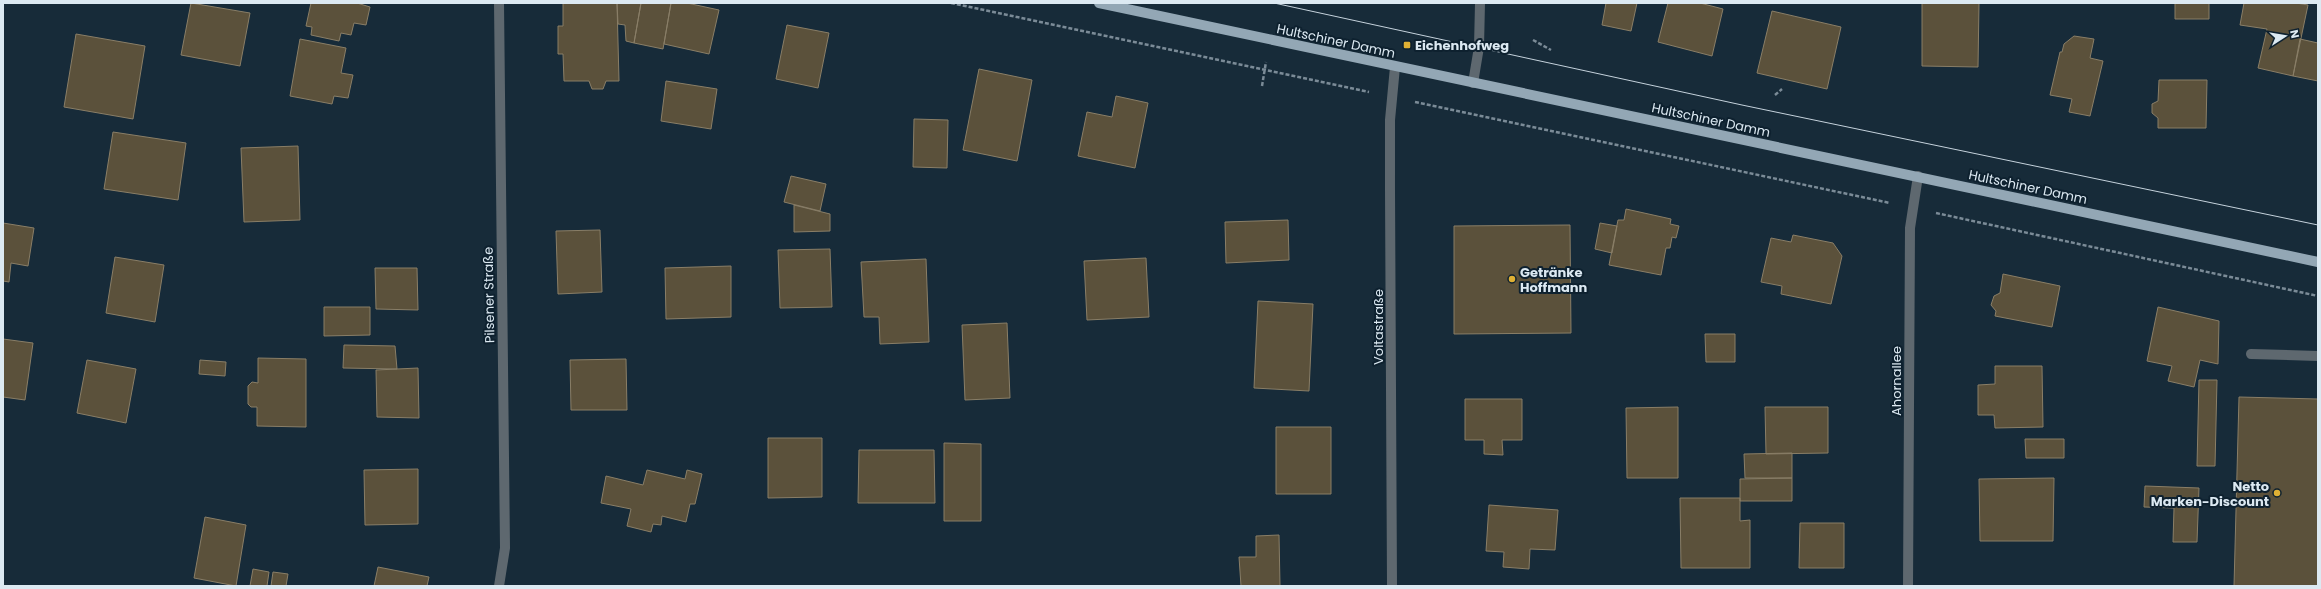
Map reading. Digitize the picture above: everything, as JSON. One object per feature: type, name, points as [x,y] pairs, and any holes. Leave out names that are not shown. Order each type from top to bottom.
[{"type":"main road","name":"Hultschiner Damm","points":[[1100,3],[1473,84],[1918,176],[2318,262]]},
{"type":"street","name":"Pilsener Straße","points":[[499,3],[505,548],[499,586]]},
{"type":"street","points":[[1473,84],[1479,47],[1480,3]]},
{"type":"street","name":"Voltastraße","points":[[1392,586],[1390,198],[1392,97],[1395,67]]},
{"type":"street","name":"Ahornallee","points":[[1908,586],[1909,236],[1918,176]]},
{"type":"street","points":[[2251,354],[2318,356]]},
{"type":"path","points":[[951,3],[2318,296]]},
{"type":"path","points":[[1533,40],[1551,50]]},
{"type":"path","points":[[1775,95],[1782,90]]},
{"type":"building","points":[[191,3],[250,13],[240,66],[181,55]]},
{"type":"building","points":[[311,3],[357,3],[370,7],[366,25],[354,23],[351,35],[341,33],[339,41],[311,35],[312,27],[306,26]]},
{"type":"building","points":[[563,3],[617,3],[619,81],[606,81],[603,89],[592,89],[589,81],[564,81],[563,54],[558,54],[558,26],[563,26]]},
{"type":"building","points":[[617,3],[641,3],[634,43],[626,41],[625,25],[618,24]]},
{"type":"building","points":[[641,3],[671,3],[663,49],[634,43]]},
{"type":"building","points":[[671,3],[687,3],[719,10],[709,54],[664,44]]},
{"type":"building","points":[[1606,3],[1637,3],[1631,31],[1602,25]]},
{"type":"building","points":[[1668,3],[1700,3],[1723,9],[1712,56],[1658,42]]},
{"type":"building","points":[[1922,3],[1979,3],[1978,67],[1922,66]]},
{"type":"building","points":[[2175,3],[2209,3],[2209,19],[2175,19]]},
{"type":"building","points":[[2244,3],[2296,3],[2308,5],[2293,76],[2258,68],[2267,29],[2240,25]]},
{"type":"building","points":[[1772,11],[1841,27],[1827,89],[1757,73]]},
{"type":"building","points":[[787,25],[829,33],[818,88],[776,79]]},
{"type":"building","points":[[76,34],[145,46],[133,119],[64,107]]},
{"type":"building","points":[[2074,36],[2094,39],[2090,58],[2103,61],[2090,116],[2069,112],[2072,99],[2050,95],[2060,52],[2062,52],[2064,44]]},
{"type":"building","points":[[300,39],[346,48],[341,73],[353,75],[348,98],[334,96],[332,104],[290,96]]},
{"type":"building","points":[[2300,39],[2318,43],[2318,81],[2293,76]]},
{"type":"building","points":[[979,69],[1032,80],[1017,161],[963,150]]},
{"type":"building","points":[[2159,80],[2207,80],[2206,128],[2158,128],[2158,118],[2152,113],[2152,104],[2158,101]]},
{"type":"building","points":[[666,81],[717,89],[711,129],[661,121]]},
{"type":"building","points":[[1116,96],[1148,103],[1135,168],[1078,156],[1087,112],[1112,117]]},
{"type":"building","points":[[914,119],[948,120],[947,168],[913,167]]},
{"type":"building","points":[[113,132],[186,143],[178,200],[104,189]]},
{"type":"building","points":[[298,146],[300,220],[244,222],[241,148]]},
{"type":"building","points":[[791,176],[826,184],[820,211],[784,202]]},
{"type":"building","points":[[794,205],[830,214],[830,231],[794,232]]},
{"type":"building","points":[[1626,209],[1671,219],[1670,224],[1679,226],[1676,238],[1672,237],[1670,248],[1666,248],[1661,275],[1609,265],[1618,220],[1624,220]]},
{"type":"building","points":[[1288,220],[1289,260],[1226,263],[1225,222]]},
{"type":"building","points":[[3,223],[34,228],[28,266],[11,263],[9,282],[3,281]]},
{"type":"building","points":[[1600,223],[1617,226],[1612,253],[1595,249]]},
{"type":"building","name":"Getränke Hoffmann","points":[[1570,225],[1571,333],[1454,334],[1454,226]]},
{"type":"building","points":[[600,230],[602,292],[558,294],[556,231]]},
{"type":"building","points":[[1793,235],[1833,243],[1842,256],[1831,304],[1781,294],[1782,286],[1761,282],[1771,238],[1791,242]]},
{"type":"building","points":[[830,249],[832,307],[780,308],[778,250]]},
{"type":"building","points":[[115,257],[164,265],[155,322],[106,313]]},
{"type":"building","points":[[1146,258],[1149,317],[1087,320],[1084,261]]},
{"type":"building","points":[[926,259],[929,342],[880,344],[879,317],[864,317],[861,262]]},
{"type":"building","points":[[731,266],[731,317],[666,319],[665,268]]},
{"type":"building","points":[[375,268],[417,268],[418,310],[376,309]]},
{"type":"building","points":[[2003,274],[2060,286],[2052,327],[1995,316],[1996,311],[1991,305],[1994,296],[2000,293]]},
{"type":"building","points":[[1258,301],[1313,304],[1309,391],[1254,388]]},
{"type":"building","points":[[324,307],[370,307],[370,335],[324,336]]},
{"type":"building","points":[[2158,307],[2219,321],[2218,364],[2200,360],[2194,387],[2168,381],[2172,366],[2147,361]]},
{"type":"building","points":[[1007,323],[1010,398],[965,400],[962,325]]},
{"type":"building","points":[[1705,334],[1735,334],[1735,362],[1706,362]]},
{"type":"building","points":[[3,339],[33,343],[25,400],[3,397]]},
{"type":"building","points":[[344,345],[395,346],[397,369],[343,368]]},
{"type":"building","points":[[258,358],[306,359],[306,427],[257,426],[257,407],[251,407],[248,404],[248,386],[252,382],[258,383]]},
{"type":"building","points":[[626,359],[627,410],[571,410],[570,360]]},
{"type":"building","points":[[87,360],[136,369],[126,423],[77,413]]},
{"type":"building","points":[[200,360],[226,362],[225,376],[199,374]]},
{"type":"building","points":[[1995,366],[2042,366],[2043,427],[1995,428],[1994,415],[1978,415],[1978,385],[1995,384]]},
{"type":"building","points":[[418,368],[419,418],[377,417],[376,370]]},
{"type":"building","points":[[2199,380],[2217,380],[2215,466],[2197,466]]},
{"type":"building","name":"Netto Marken-Discount","points":[[2239,397],[2318,399],[2318,586],[2234,586]]},
{"type":"building","points":[[1465,399],[1522,399],[1522,440],[1502,440],[1503,455],[1484,454],[1484,440],[1465,440]]},
{"type":"building","points":[[1678,407],[1678,478],[1627,478],[1626,408]]},
{"type":"building","points":[[1765,407],[1828,407],[1828,453],[1766,454]]},
{"type":"building","points":[[1276,427],[1331,427],[1331,494],[1276,494]]},
{"type":"building","points":[[768,438],[822,438],[822,497],[768,498]]},
{"type":"building","points":[[2025,439],[2064,439],[2064,458],[2026,458]]},
{"type":"building","points":[[944,443],[981,444],[981,521],[944,521]]},
{"type":"building","points":[[859,450],[934,450],[935,503],[858,503]]},
{"type":"building","points":[[1792,453],[1792,478],[1745,478],[1744,454]]},
{"type":"building","points":[[418,469],[418,524],[365,525],[364,470]]},
{"type":"building","points":[[647,470],[685,479],[687,470],[702,474],[695,504],[690,504],[686,522],[662,516],[661,525],[653,524],[651,532],[627,526],[631,509],[601,503],[606,476],[643,485]]},
{"type":"building","points":[[1792,478],[1792,501],[1740,501],[1740,479]]},
{"type":"building","points":[[2054,478],[2053,541],[1980,541],[1979,479]]},
{"type":"building","points":[[2145,486],[2199,488],[2197,542],[2173,542],[2174,508],[2144,507]]},
{"type":"building","points":[[1680,498],[1740,498],[1740,521],[1750,520],[1750,568],[1681,568]]},
{"type":"building","points":[[1489,505],[1558,510],[1555,550],[1530,549],[1529,569],[1503,567],[1504,552],[1486,551]]},
{"type":"building","points":[[205,517],[246,525],[236,586],[194,578]]},
{"type":"building","points":[[1800,523],[1844,523],[1844,568],[1799,568]]},
{"type":"building","points":[[1279,535],[1280,586],[1241,586],[1239,557],[1256,557],[1256,536]]},
{"type":"building","points":[[378,567],[429,577],[427,586],[374,586]]},
{"type":"building","points":[[253,569],[269,572],[267,586],[250,586]]},
{"type":"building","points":[[273,572],[288,574],[286,586],[271,586]]},
{"type":"tram line","points":[[1274,3],[1742,105],[2318,225]]},
{"type":"place","name":"Eichenhofweg","points":[[1407,45]]},
{"type":"place","name":"Getränke Hoffmann","points":[[1512,279]]},
{"type":"place","name":"Netto Marken-Discount","points":[[2277,493]]}]
